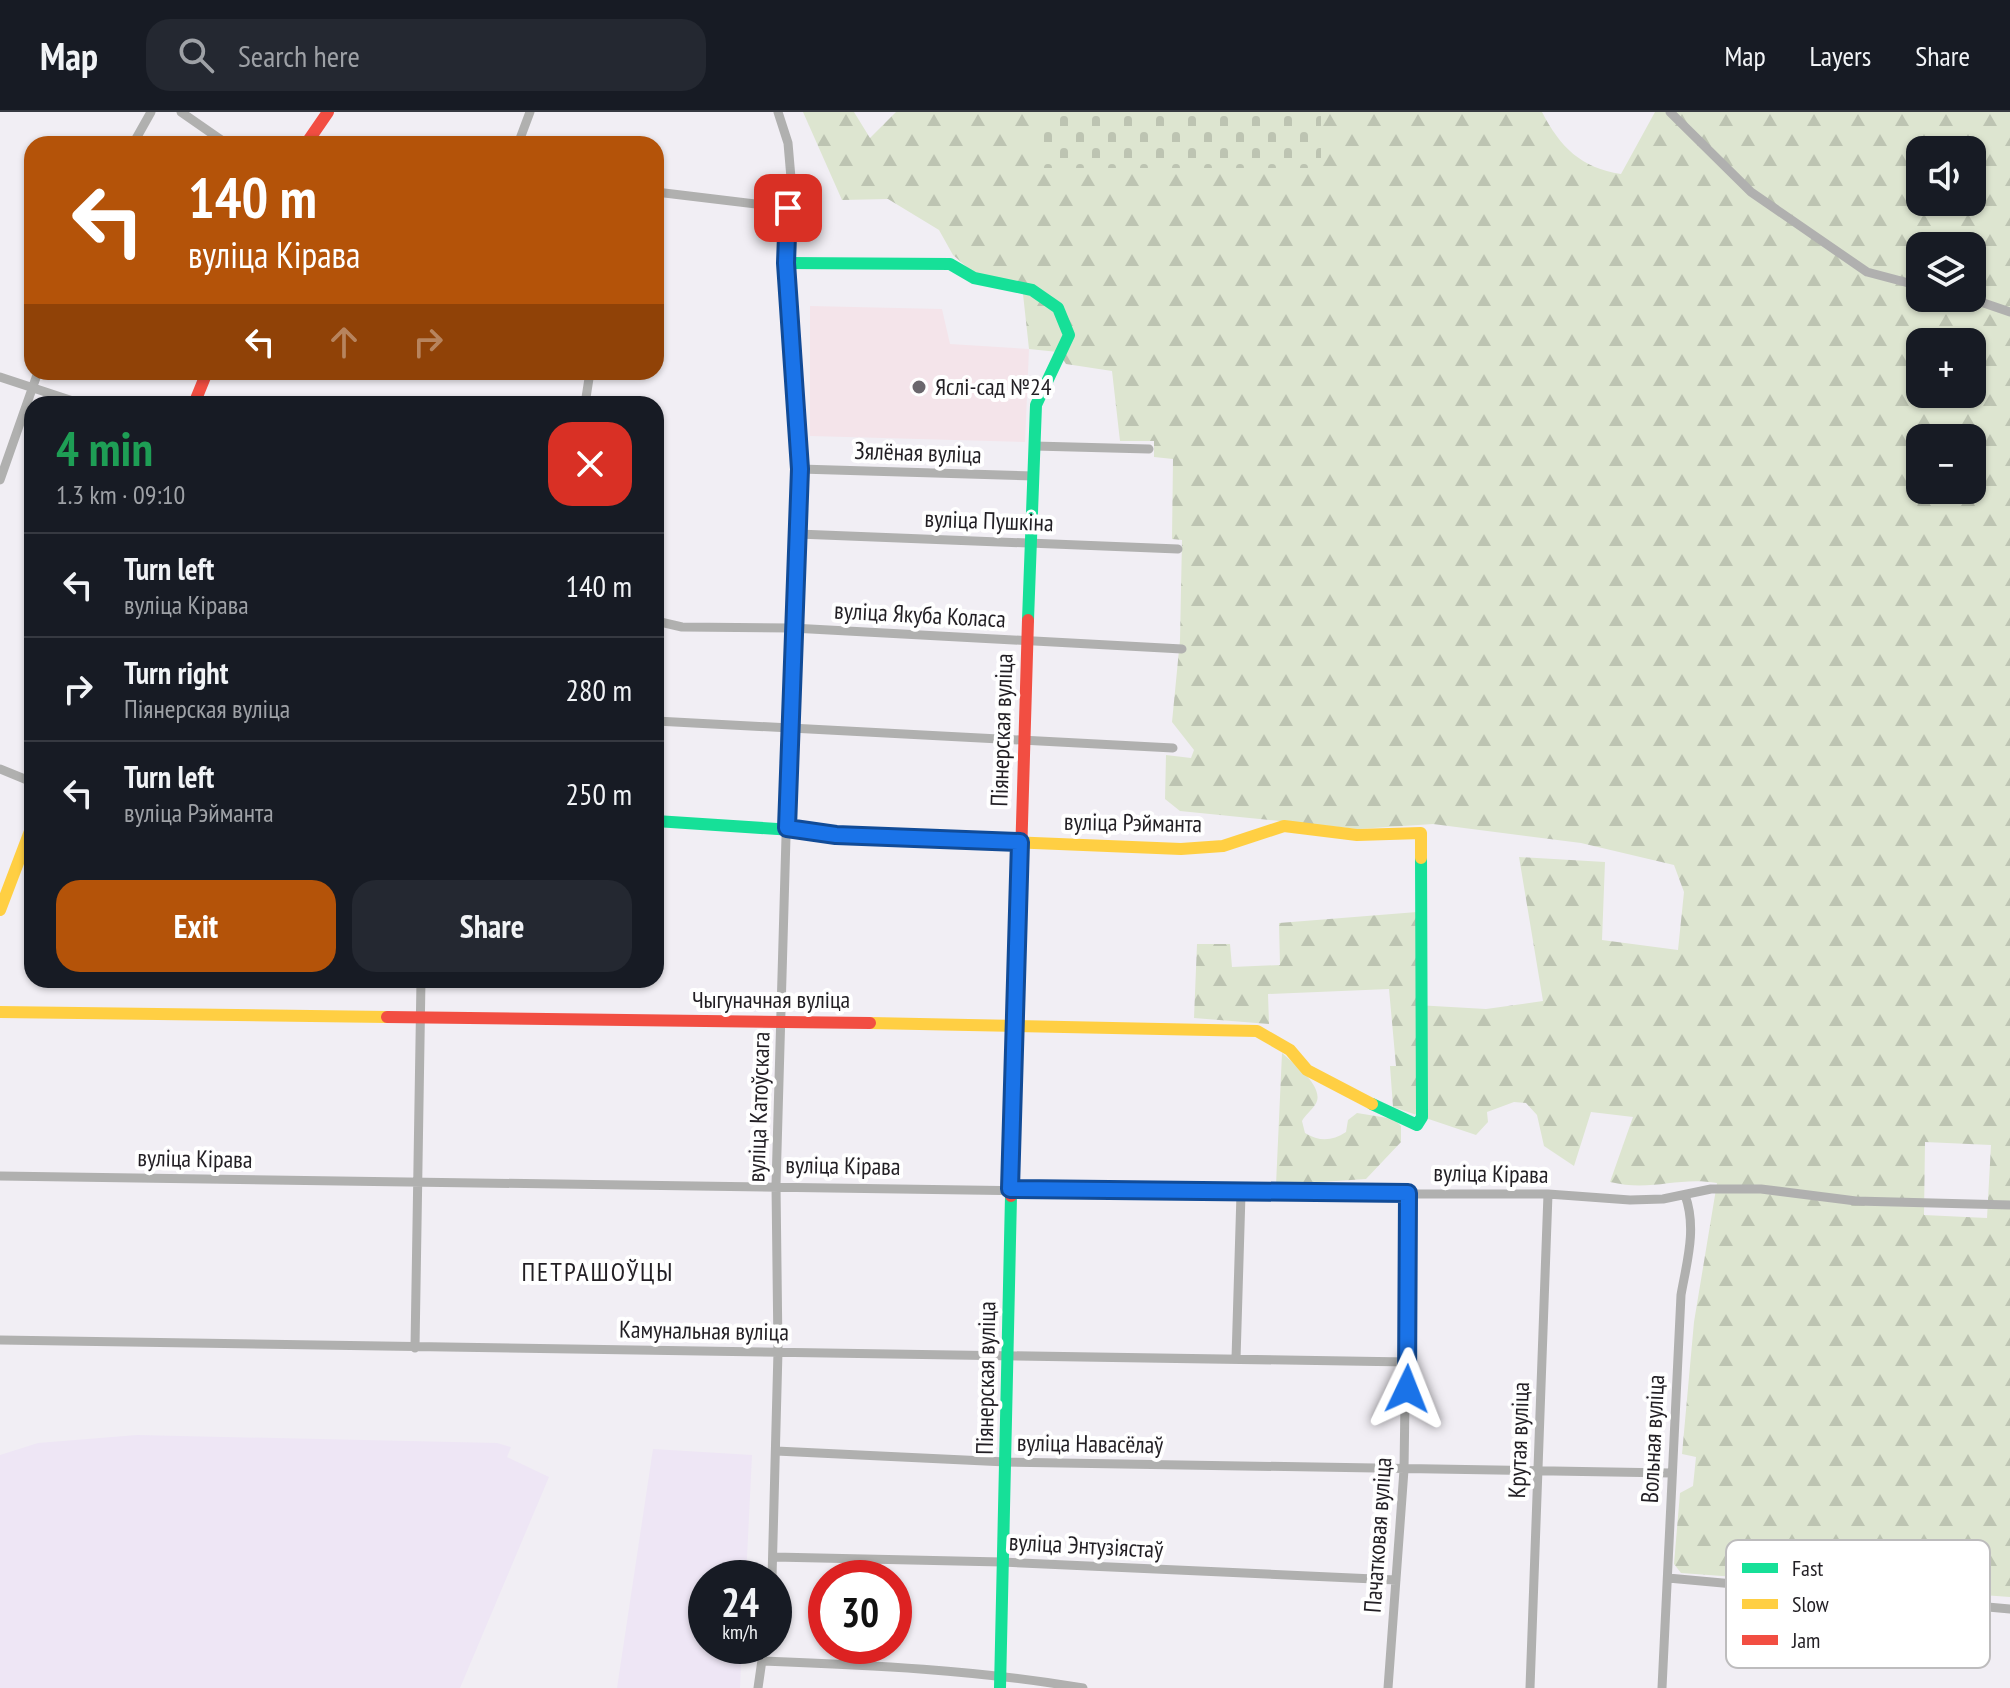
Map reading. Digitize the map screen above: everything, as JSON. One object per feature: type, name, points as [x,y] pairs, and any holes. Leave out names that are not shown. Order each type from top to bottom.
[{"type":"street","points":[[138,136],[151,112]]},
{"type":"street","points":[[181,112],[216,136]]},
{"type":"street","points":[[312,136],[328,112]]},
{"type":"street","points":[[521,136],[530,112]]},
{"type":"street","name":"вуліца Катоўскага","points":[[774,1560],[778,1351],[776,1185],[792,628],[800,469],[786,263],[791,178],[788,143],[778,112]]},
{"type":"street","points":[[1670,112],[1751,192],[1867,272],[1906,282]]},
{"type":"street","points":[[664,193],[788,208]]},
{"type":"street","name":"Піянерская вуліца","points":[[786,263],[950,264],[974,278],[1032,290],[1058,308],[1069,335],[1060,361],[1039,386],[1034,446],[1010,1189],[1000,1681]]},
{"type":"street","points":[[1986,304],[2010,312]]},
{"type":"street","points":[[0,377],[59,396]]},
{"type":"street","points":[[30,396],[35,380]]},
{"type":"street","points":[[0,480],[24,412]]},
{"type":"street","points":[[1034,446],[1149,449]]},
{"type":"street","name":"Зялёная вуліца","points":[[800,469],[1034,476]]},
{"type":"street","name":"вуліца Пушкіна","points":[[798,534],[1178,549]]},
{"type":"street","name":"вуліца Якуба Коласа","points":[[664,623],[682,627],[792,628],[1182,649]]},
{"type":"street","points":[[664,722],[1173,748]]},
{"type":"street","points":[[0,769],[24,779]]},
{"type":"street","name":"вуліца Рэйманта","points":[[664,821],[787,828],[836,835],[1181,849],[1223,846],[1284,826],[1357,835],[1421,833],[1422,1117],[1417,1125]]},
{"type":"street","points":[[0,910],[24,847]]},
{"type":"street","points":[[415,1348],[421,988]]},
{"type":"street","name":"Чыгуначная вуліца","points":[[0,1012],[419,1020],[1015,1024],[1257,1031],[1290,1050],[1307,1070],[1337,1088],[1417,1125]]},
{"type":"street","name":"вуліца Кірава","points":[[0,1176],[1241,1194],[1548,1194],[1630,1200],[1685,1195],[1711,1189],[1761,1189],[1856,1201],[2010,1205]]},
{"type":"street","name":"Пачатковая вуліца","points":[[1388,1688],[1404,1470],[1408,1362],[1408,1193]]},
{"type":"street","points":[[1236,1359],[1241,1194]]},
{"type":"street","name":"Крутая вуліца","points":[[1530,1688],[1548,1194]]},
{"type":"street","name":"Вольная вуліца","points":[[1662,1688],[1681,1295],[1692,1233],[1692,1214],[1685,1195]]},
{"type":"street","name":"Камунальная вуліца","points":[[0,1340],[1408,1362]]},
{"type":"street","name":"вуліца Навасёлаў","points":[[776,1451],[1006,1462],[1404,1470],[1538,1468],[1670,1473]]},
{"type":"street","name":"вуліца Энтузіястаў","points":[[774,1557],[1002,1562],[1396,1580]]},
{"type":"street","points":[[1668,1578],[1726,1583]]},
{"type":"street","points":[[1990,1607],[2010,1609]]},
{"type":"street","points":[[792,1662],[881,1665],[1000,1681],[1083,1688]]},
{"type":"street","points":[[758,1688],[762,1664]]},
{"type":"shaded area","name":"Яслі-сад №24","points":[[810,306],[942,309],[950,344],[1029,349],[1025,442],[810,436]]},
{"type":"shaded area","points":[[137,1435],[497,1443],[511,1447],[507,1457],[549,1477],[460,1688],[0,1688],[0,1455],[38,1443]]},
{"type":"shaded area","points":[[653,1449],[752,1455],[747,1560],[688,1560],[688,1664],[741,1664],[740,1688],[617,1688]]},
{"type":"green space","points":[[803,112],[854,112],[870,138],[896,112],[1036,112],[1036,168],[1321,168],[1321,112],[1542,112],[1556,136],[1573,154],[1594,167],[1621,174],[1655,112],[2010,112],[2010,1597],[1990,1596],[1990,1540],[1726,1540],[1726,1576],[1681,1573],[1674,1564],[1680,1493],[1693,1486],[1696,1457],[1682,1454],[1694,1322],[1717,1183],[1690,1181],[1625,1185],[1610,1182],[1633,1117],[1591,1112],[1574,1166],[1544,1146],[1537,1115],[1526,1103],[1514,1102],[1487,1112],[1488,1122],[1476,1135],[1393,1107],[1390,1066],[1396,1066],[1389,989],[1268,994],[1269,1024],[1194,1018],[1197,944],[1230,944],[1232,967],[1280,965],[1279,923],[1417,912],[1416,1005],[1486,1009],[1543,1001],[1519,857],[1605,862],[1602,940],[1678,950],[1684,892],[1674,865],[1581,843],[1433,824],[1358,829],[1180,811],[1165,799],[1166,755],[1191,758],[1194,750],[1172,722],[1180,640],[1182,540],[1172,539],[1173,459],[1154,457],[1154,441],[1120,441],[1112,371],[1066,364],[1058,352],[1029,349],[1023,294],[977,276],[953,255],[939,230],[888,199],[842,200]],"holes":[[[1925,1142],[1991,1145],[1987,1218],[1924,1215]]]},
{"type":"green space","points":[[1036,112],[1321,112],[1321,168],[1036,168]]},
{"type":"green space","points":[[1282,1053],[1308,1077],[1317,1091],[1315,1105],[1302,1121],[1305,1133],[1321,1139],[1336,1137],[1346,1132],[1348,1120],[1357,1113],[1394,1119],[1401,1126],[1401,1142],[1366,1179],[1276,1185]]},
{"type":"traffic: fast","points":[[786,263],[950,264],[974,278],[1032,290],[1058,308],[1069,335],[1036,405],[1028,620]]},
{"type":"traffic: fast","points":[[664,822],[914,838]]},
{"type":"traffic: fast","points":[[1372,1104],[1417,1125],[1422,1117],[1421,858]]},
{"type":"traffic: fast","points":[[1000,1688],[1011,1196]]},
{"type":"traffic: slow","points":[[914,838],[1181,849],[1223,846],[1284,826],[1357,835],[1421,833],[1421,858]]},
{"type":"traffic: slow","points":[[0,910],[24,847]]},
{"type":"traffic: slow","points":[[0,1012],[387,1017]]},
{"type":"traffic: slow","points":[[870,1023],[1257,1031],[1290,1050],[1307,1070],[1372,1104]]},
{"type":"traffic: jam","points":[[312,136],[328,112]]},
{"type":"traffic: jam","points":[[197,396],[204,380]]},
{"type":"traffic: jam","points":[[1011,1196],[1028,620]]},
{"type":"traffic: jam","points":[[387,1017],[870,1023]]},
{"type":"place","name":"Яслі-сад №24","points":[[919,387]]},
{"type":"district","name":"ПЕТРАШОЎЦЫ","points":[[598,1272]]},
{"type":"route","points":[[788,208],[786,263],[800,469],[787,828],[836,835],[1020,842],[1010,1189],[1241,1194],[1408,1193],[1407,1389]]}]
